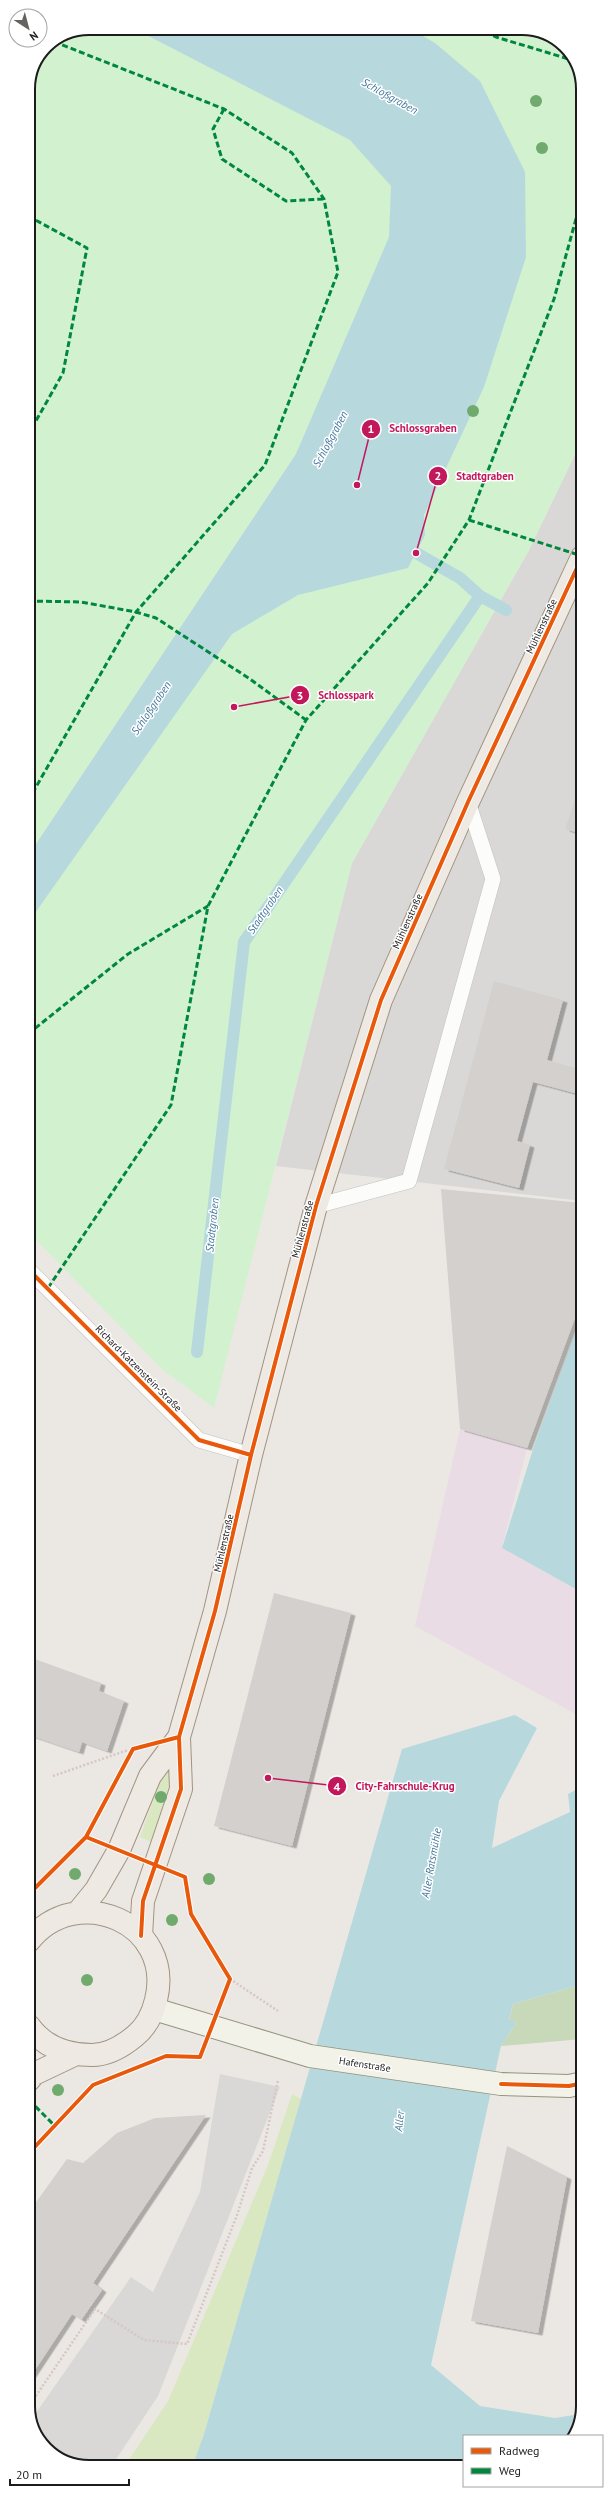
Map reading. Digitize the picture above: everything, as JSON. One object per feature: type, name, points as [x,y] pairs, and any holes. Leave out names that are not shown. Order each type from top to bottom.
[{"type":"main road","name":"Mühlenstraße","points":[[141,1936],[143,1901],[180,1789],[179,1737],[215,1611],[251,1455],[316,1206],[381,1000],[468,802],[576,570]]},
{"type":"main road","name":"Mühlenstraße","points":[[78,1912],[96,1890],[120,1850],[150,1776],[179,1737]]},
{"type":"main road","points":[[35,1934],[56,1918],[78,1912],[96,1912],[112,1916],[128,1924],[141,1936],[152,1952],[158,1971],[158,1990],[154,2009],[141,2030],[122,2046],[99,2055],[74,2055],[53,2047],[35,2035]]},
{"type":"main road","points":[[35,2074],[74,2055]]},
{"type":"street","name":"Hafenstraße","points":[[154,2009],[310,2056],[501,2084],[576,2085]]},
{"type":"lane","points":[[316,1206],[409,1181],[493,879],[468,802]]},
{"type":"lane","name":"Richard-Katzenstein-Straße","points":[[35,1276],[199,1440],[251,1455]]},
{"type":"path","points":[[53,1776],[133,1749]]},
{"type":"path","points":[[230,1979],[280,2013]]},
{"type":"path","points":[[35,2397],[96,2309],[144,2340],[187,2344],[237,2215],[252,2168],[263,2151],[278,2078]]},
{"type":"shaded area","points":[[576,452],[576,1200],[276,1166],[352,863],[528,552]]},
{"type":"shaded area","points":[[460,1429],[527,1448],[502,1548],[576,1589],[576,1714],[415,1626]]},
{"type":"shaded area","points":[[220,2074],[280,2087],[158,2396],[116,2460],[86,2460],[62,2453],[53,2447],[42,2433],[36,2413],[131,2277],[153,2292],[200,2192]]},
{"type":"green space","points":[[89,35],[532,36],[543,39],[558,48],[563,53],[572,68],[575,79],[576,452],[528,552],[352,863],[214,1408],[163,1370],[35,1239],[36,79],[39,68],[44,59],[59,44],[68,39]]},
{"type":"green space","points":[[171,1768],[174,1778],[151,1842],[140,1837],[163,1774]]},
{"type":"green space","points":[[576,1986],[576,2040],[501,2046],[517,2022],[509,2021],[513,2004]]},
{"type":"green space","points":[[292,2094],[301,2099],[204,2434],[195,2460],[129,2460],[168,2401],[268,2165]]},
{"type":"water","name":"Schloßgraben","points":[[147,35],[421,35],[435,43],[480,81],[525,172],[526,257],[484,387],[424,515],[425,535],[408,568],[298,595],[232,634],[35,913],[35,846],[296,454],[389,237],[391,186],[350,140]]},
{"type":"water","points":[[576,1330],[576,1589],[502,1548],[534,1446]]},
{"type":"water","points":[[515,1715],[537,1728],[499,1801],[492,1848],[570,1812],[568,1794],[576,1790],[576,1986],[513,2004],[509,2020],[517,2022],[501,2046],[431,2365],[480,2406],[555,2418],[575,2415],[567,2435],[463,2435],[463,2460],[195,2460],[204,2434],[402,1749]]},
{"type":"building","points":[[576,797],[576,832],[565,829]]},
{"type":"building","points":[[494,981],[563,1000],[547,1060],[576,1068],[576,1093],[533,1082],[517,1141],[530,1145],[519,1188],[444,1169]]},
{"type":"building","points":[[441,1189],[576,1202],[576,1315],[527,1448],[460,1429]]},
{"type":"building","points":[[274,1593],[351,1613],[292,1846],[214,1826]]},
{"type":"building","points":[[35,1659],[101,1683],[99,1691],[124,1701],[107,1751],[82,1742],[79,1752],[35,1737]]},
{"type":"building","points":[[206,2115],[93,2283],[102,2290],[81,2320],[72,2314],[35,2370],[35,2204],[67,2159],[83,2163],[117,2133],[155,2118]]},
{"type":"building","points":[[507,2146],[567,2177],[538,2333],[471,2321]]},
{"type":"waterway","name":"Stadtgraben","points":[[402,545],[460,578],[480,596],[506,610]]},
{"type":"waterway","name":"Stadtgraben","points":[[197,1352],[244,942],[480,596]]},
{"type":"marked path","points":[[492,35],[567,58]]},
{"type":"marked path","points":[[35,789],[136,612],[265,465],[338,272],[324,199],[292,153],[224,109],[59,44]]},
{"type":"marked path","points":[[224,109],[213,129],[222,159],[286,201],[324,199]]},
{"type":"marked path","points":[[48,1288],[171,1105],[208,906],[306,720],[428,583],[469,520],[554,299],[576,219]]},
{"type":"marked path","points":[[35,220],[87,248],[63,373],[35,423]]},
{"type":"marked path","points":[[469,520],[576,554]]},
{"type":"marked path","points":[[35,601],[81,602],[136,612],[156,618],[250,679],[306,720]]},
{"type":"marked path","points":[[35,1028],[128,954],[208,906]]},
{"type":"marked path","points":[[35,2106],[54,2125]]},
{"type":"cycle path","points":[[141,1936],[143,1901],[181,1789],[179,1737],[215,1611],[251,1455],[316,1206],[381,1000],[468,802],[576,570]]},
{"type":"cycle path","points":[[35,1276],[199,1440],[251,1455]]},
{"type":"cycle path","points":[[35,1888],[86,1837],[133,1749],[179,1737]]},
{"type":"cycle path","points":[[35,2147],[93,2085],[166,2056],[200,2057],[230,1979],[191,1914],[185,1877],[86,1837]]},
{"type":"cycle path","points":[[501,2084],[569,2086],[576,2084]]},
{"type":"place","name":"Schlossgraben","points":[[357,485]]},
{"type":"place","name":"Stadtgraben","points":[[416,553]]},
{"type":"place","name":"Schlosspark","points":[[234,707]]},
{"type":"place","name":"City-Fahrschule-Krug","points":[[268,1778]]},
{"type":"water label","name":"Aller Ratsmühle","points":[[431,1863]]},
{"type":"water label","name":"Aller","points":[[399,2121]]}]
